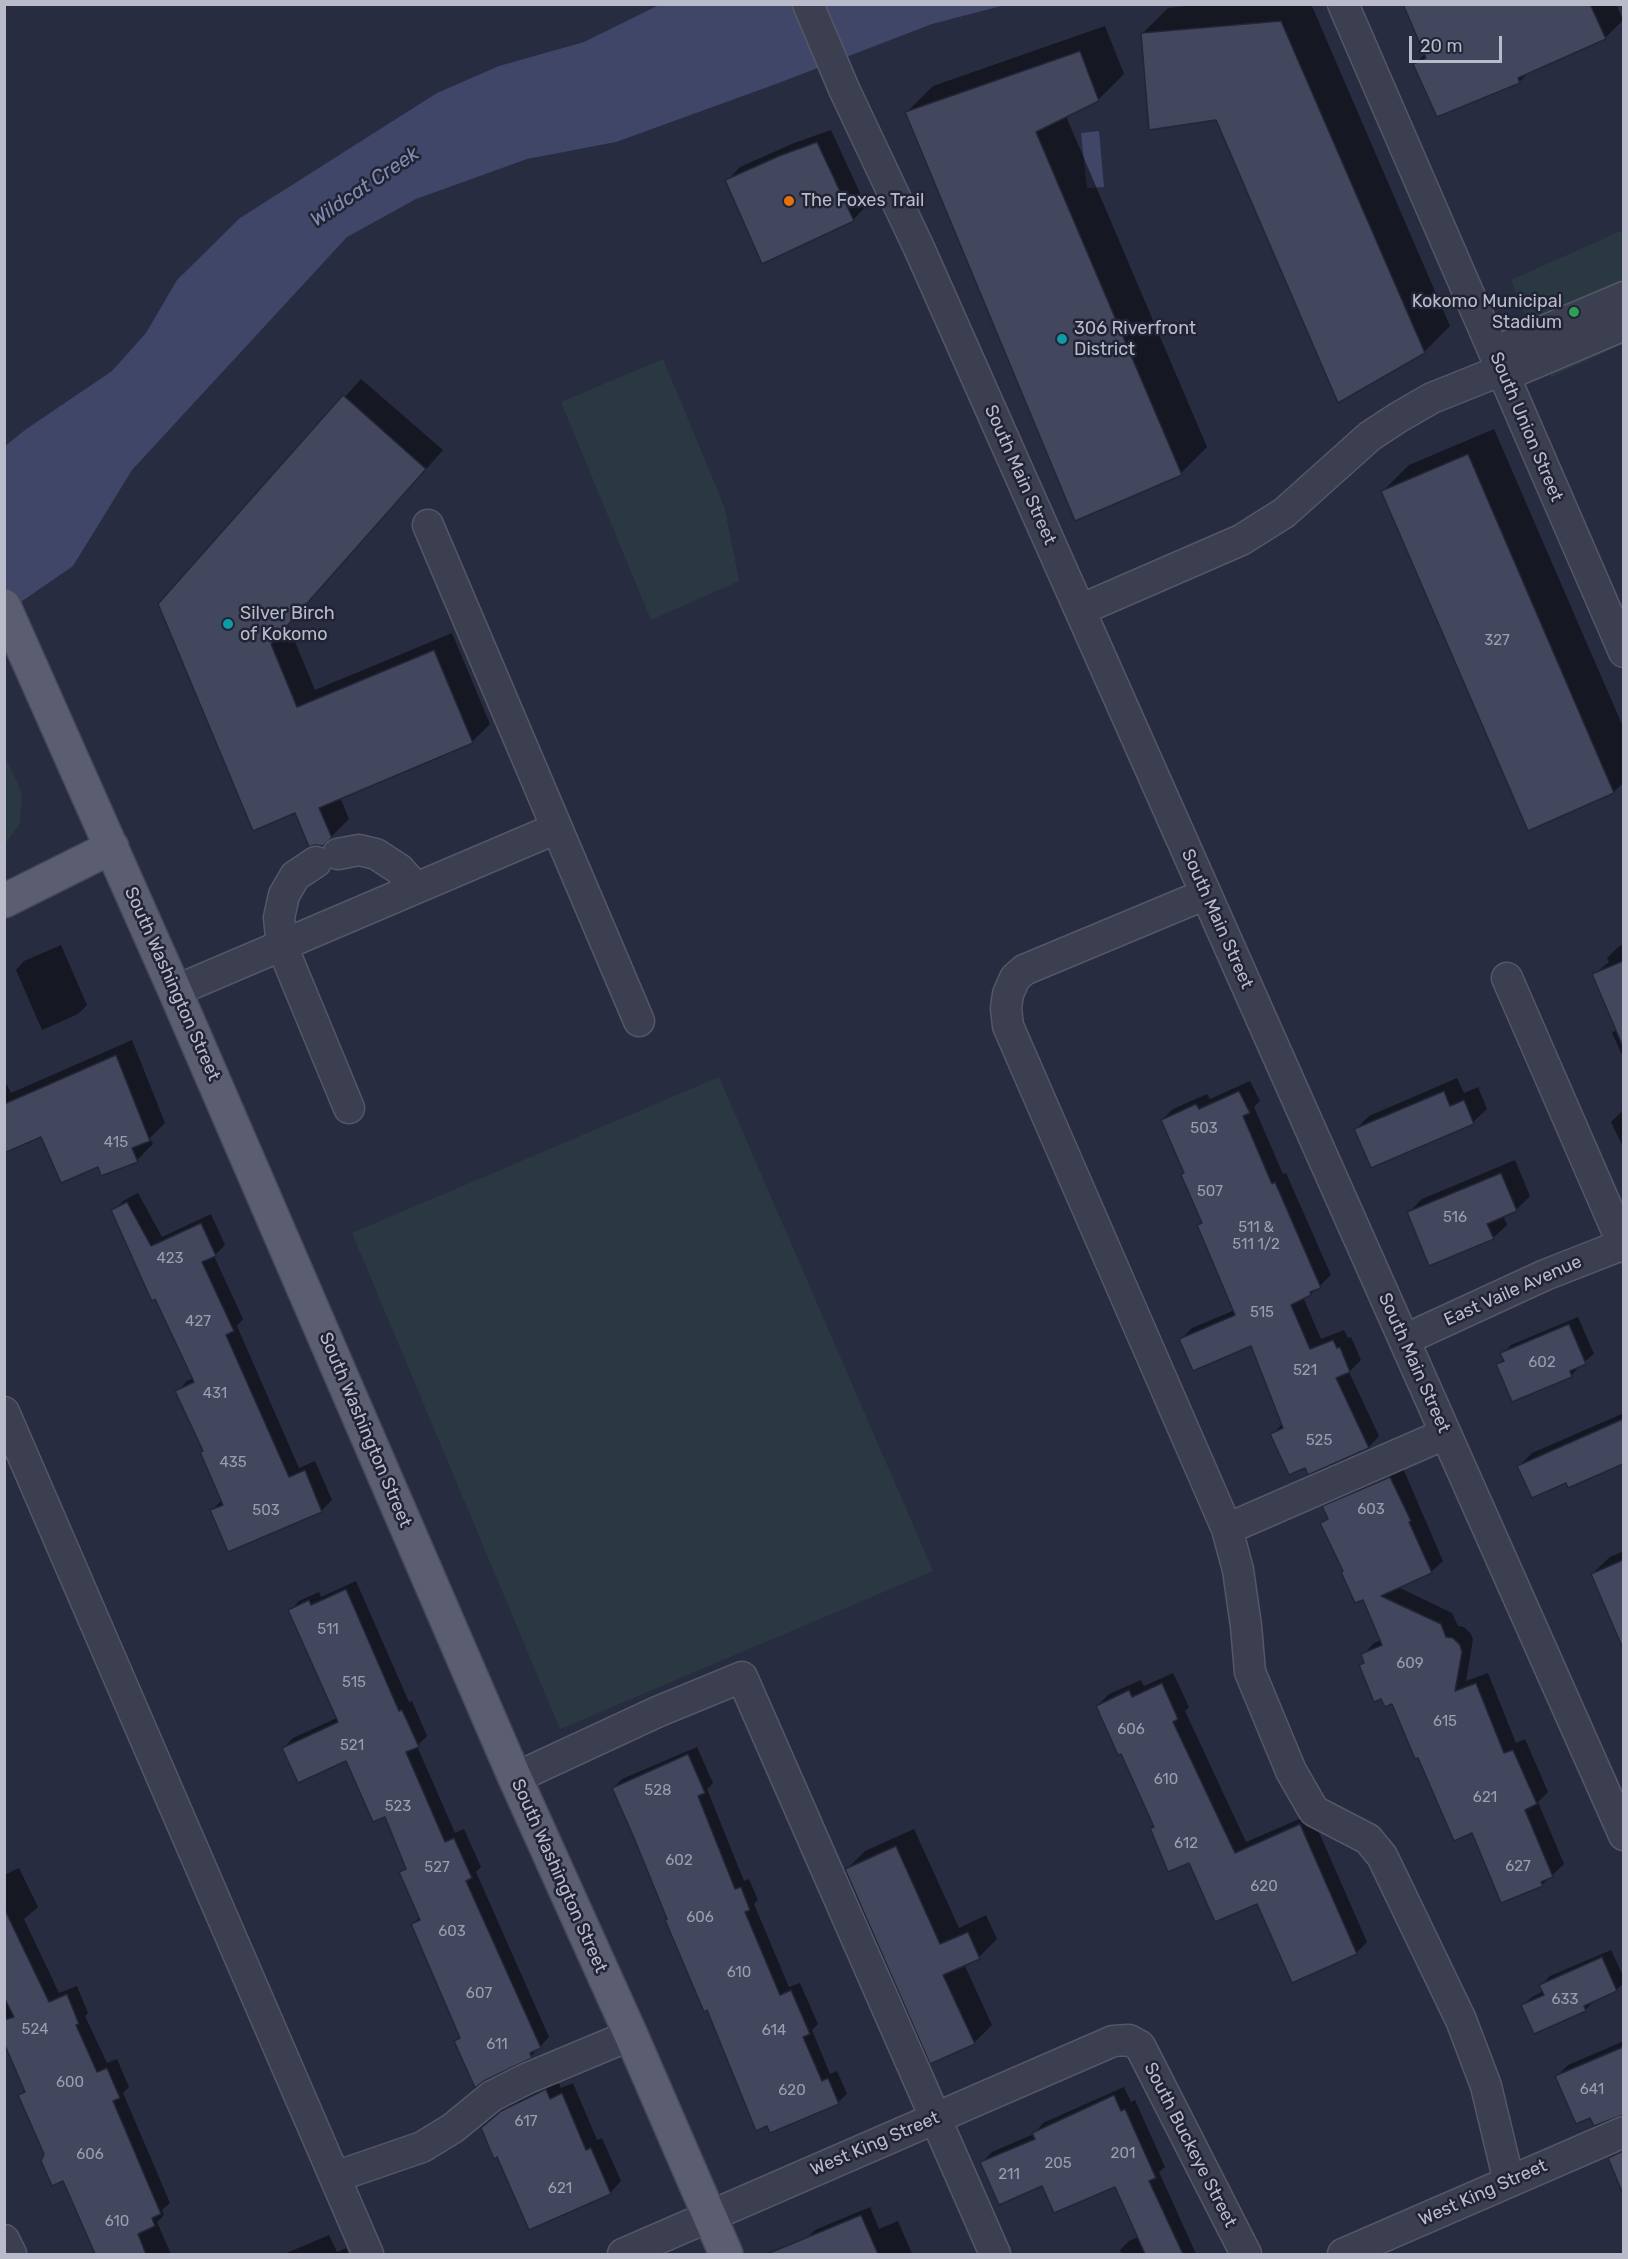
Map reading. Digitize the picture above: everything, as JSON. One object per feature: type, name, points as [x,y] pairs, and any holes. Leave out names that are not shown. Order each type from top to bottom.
[{"type":"main road","name":"South Washington Street","points":[[4,606],[175,991],[515,1778],[631,2035],[726,2254]]},
{"type":"main road","points":[[4,901],[112,847]]},
{"type":"street","name":"South Main Street","points":[[808,4],[840,79],[919,248],[1623,1835]]},
{"type":"street","name":"South Union Street","points":[[1343,4],[1623,652]]},
{"type":"street","points":[[1080,610],[1241,540],[1284,513],[1370,436],[1399,417],[1432,398],[1500,366],[1623,297]]},
{"type":"street","points":[[1500,366],[1623,325]]},
{"type":"street","points":[[428,525],[639,1021]]},
{"type":"street","points":[[175,991],[557,828]]},
{"type":"street","points":[[349,1108],[282,946],[279,918],[284,895],[295,876],[327,858],[359,850],[376,854],[399,869],[416,888]]},
{"type":"street","points":[[1206,894],[1024,970],[1015,978],[1008,994],[1006,1008],[1008,1026],[1227,1529],[1238,1570],[1250,1672],[1292,1771],[1314,1811],[1368,1839],[1382,1856],[1461,2020],[1486,2086],[1509,2182]]},
{"type":"street","points":[[1507,978],[1623,1245]]},
{"type":"street","name":"East Vaile Avenue","points":[[1404,1340],[1545,1275],[1623,1245]]},
{"type":"street","points":[[4,1412],[368,2254]]},
{"type":"street","points":[[1227,1529],[1445,1434]]},
{"type":"street","points":[[515,1778],[657,1712],[742,1677],[995,2254]]},
{"type":"street","points":[[335,2177],[422,2147],[453,2128],[492,2096],[528,2078],[631,2035]]},
{"type":"street","name":"West King Street","points":[[623,2254],[1113,2041],[1129,2040]]},
{"type":"street","name":"South Buckeye Street","points":[[1129,2040],[1140,2046],[1246,2254]]},
{"type":"street","name":"West King Street","points":[[1343,2254],[1623,2132]]},
{"type":"street","points":[[4,2240],[11,2254]]},
{"type":"shaded area","name":"Kokomo Municipal Stadium","points":[[1623,230],[1623,344],[1551,377],[1511,280]]},
{"type":"shaded area","points":[[663,359],[724,506],[739,581],[651,620],[561,402]]},
{"type":"shaded area","points":[[4,755],[22,793],[20,824],[5,844]]},
{"type":"shaded area","points":[[719,1077],[933,1571],[560,1729],[352,1233]]},
{"type":"water","name":"Wildcat Creek","points":[[659,5],[1005,5],[932,24],[616,142],[527,159],[416,199],[347,237],[132,470],[73,566],[5,613],[4,447],[25,430],[112,371],[146,333],[177,280],[240,218],[437,93],[499,66],[584,42]]},
{"type":"water","points":[[1099,131],[1104,187],[1087,188],[1081,133]]},
{"type":"building","points":[[1403,4],[1590,4],[1606,39],[1518,78],[1520,83],[1437,117],[1413,64],[1426,58]]},
{"type":"building","points":[[1281,21],[1425,353],[1338,403],[1216,120],[1149,130],[1141,33]]},
{"type":"building","name":"306 Riverfront District","points":[[1080,51],[1099,101],[1036,132],[1182,475],[1075,521],[905,112]]},
{"type":"building","name":"The Foxes Trail","points":[[817,142],[854,221],[762,264],[725,180]]},
{"type":"building","name":"Silver Birch of Kokomo","points":[[343,395],[426,469],[271,644],[297,707],[434,650],[473,743],[319,808],[332,838],[323,846],[309,847],[295,813],[253,831],[158,604]]},
{"type":"building","points":[[1468,454],[1614,793],[1528,831],[1381,491]]},
{"type":"building","points":[[1623,961],[1623,1047],[1592,974]]},
{"type":"building","points":[[116,1055],[150,1141],[132,1148],[138,1162],[101,1176],[98,1167],[61,1183],[41,1137],[4,1153],[4,1104]]},
{"type":"building","points":[[1239,1091],[1250,1113],[1243,1116],[1272,1184],[1275,1182],[1321,1288],[1310,1292],[1311,1295],[1291,1305],[1310,1349],[1333,1340],[1337,1348],[1340,1347],[1350,1372],[1336,1378],[1369,1448],[1308,1475],[1305,1468],[1289,1475],[1270,1434],[1283,1428],[1251,1346],[1193,1371],[1179,1339],[1235,1315],[1197,1225],[1202,1223],[1161,1120],[1196,1104],[1199,1109]]},
{"type":"building","points":[[1444,1091],[1450,1106],[1464,1100],[1474,1124],[1371,1168],[1354,1129]]},
{"type":"building","points":[[1501,1173],[1517,1211],[1487,1224],[1494,1239],[1429,1266],[1407,1212]]},
{"type":"building","points":[[127,1202],[151,1246],[201,1223],[216,1256],[202,1262],[234,1331],[226,1335],[289,1477],[305,1470],[322,1512],[228,1552],[210,1510],[223,1505],[200,1452],[203,1451],[175,1391],[194,1382],[155,1299],[152,1301],[148,1293],[111,1210]]},
{"type":"building","points":[[1569,1324],[1586,1364],[1570,1371],[1572,1377],[1512,1402],[1496,1364],[1504,1361],[1500,1353]]},
{"type":"building","points":[[1623,1419],[1623,1464],[1568,1488],[1566,1483],[1532,1498],[1517,1466]]},
{"type":"building","points":[[1390,1477],[1432,1573],[1381,1596],[1441,1624],[1446,1637],[1453,1638],[1460,1645],[1462,1652],[1455,1691],[1476,1683],[1504,1753],[1513,1750],[1537,1804],[1525,1810],[1553,1877],[1541,1882],[1543,1886],[1501,1903],[1472,1833],[1454,1841],[1392,1704],[1385,1707],[1381,1699],[1374,1702],[1359,1665],[1364,1663],[1361,1654],[1382,1645],[1363,1600],[1355,1603],[1341,1572],[1343,1571],[1320,1523],[1328,1519],[1322,1506]]},
{"type":"building","points":[[1623,1560],[1623,1649],[1591,1574]]},
{"type":"building","points":[[346,1589],[399,1711],[402,1710],[419,1747],[406,1752],[445,1842],[454,1838],[472,1878],[466,1881],[541,2048],[530,2053],[532,2058],[484,2081],[475,2088],[454,2041],[460,2038],[411,1924],[420,1920],[399,1872],[406,1869],[385,1817],[373,1822],[346,1761],[298,1783],[282,1748],[338,1722],[288,1610],[309,1600],[311,1605]]},
{"type":"building","points":[[1162,1683],[1178,1719],[1173,1722],[1235,1853],[1300,1824],[1357,1954],[1292,1983],[1257,1904],[1215,1922],[1189,1863],[1168,1872],[1150,1828],[1154,1827],[1096,1706],[1129,1690],[1132,1697]]},
{"type":"building","points":[[688,1754],[705,1793],[698,1796],[735,1889],[741,1887],[750,1910],[745,1912],[780,1995],[791,1990],[810,2034],[803,2037],[822,2081],[828,2078],[839,2104],[770,2133],[767,2126],[756,2131],[707,2010],[704,2012],[665,1920],[667,1919],[612,1788]]},
{"type":"building","points":[[896,1846],[940,1944],[968,1932],[980,1959],[943,1975],[975,2044],[930,2064],[845,1869]]},
{"type":"building","points":[[4,1908],[49,2002],[67,1994],[79,2024],[76,2025],[97,2072],[107,2068],[120,2098],[113,2101],[161,2214],[152,2218],[155,2226],[138,2234],[146,2254],[95,2254],[63,2181],[52,2186],[41,2161],[44,2154],[18,2095],[25,2092],[4,2043],[4,2020],[14,2017],[4,1997]]},
{"type":"building","points":[[1602,1957],[1617,1991],[1584,2006],[1586,2011],[1534,2034],[1521,2005],[1544,1995],[1539,1985]]},
{"type":"building","points":[[1623,2047],[1623,2115],[1594,2126],[1590,2118],[1576,2124],[1555,2076]]},
{"type":"building","points":[[546,2089],[550,2099],[562,2093],[586,2150],[591,2148],[611,2194],[529,2230],[497,2157],[494,2159],[481,2128],[501,2111]]},
{"type":"building","points":[[1114,2095],[1121,2111],[1125,2109],[1156,2178],[1149,2181],[1183,2254],[1145,2254],[1115,2187],[1054,2213],[1042,2186],[999,2205],[980,2162],[1035,2139],[1032,2133]]},
{"type":"building","points":[[1623,2151],[1623,2194],[1608,2158]]},
{"type":"building","points":[[861,2215],[878,2254],[767,2254]]},
{"type":"place","name":"The Foxes Trail","points":[[789,201]]},
{"type":"place","name":"Kokomo Municipal Stadium","points":[[1574,312]]},
{"type":"place","name":"306 Riverfront District","points":[[1062,339]]},
{"type":"place","name":"Silver Birch of Kokomo","points":[[228,624]]}]
